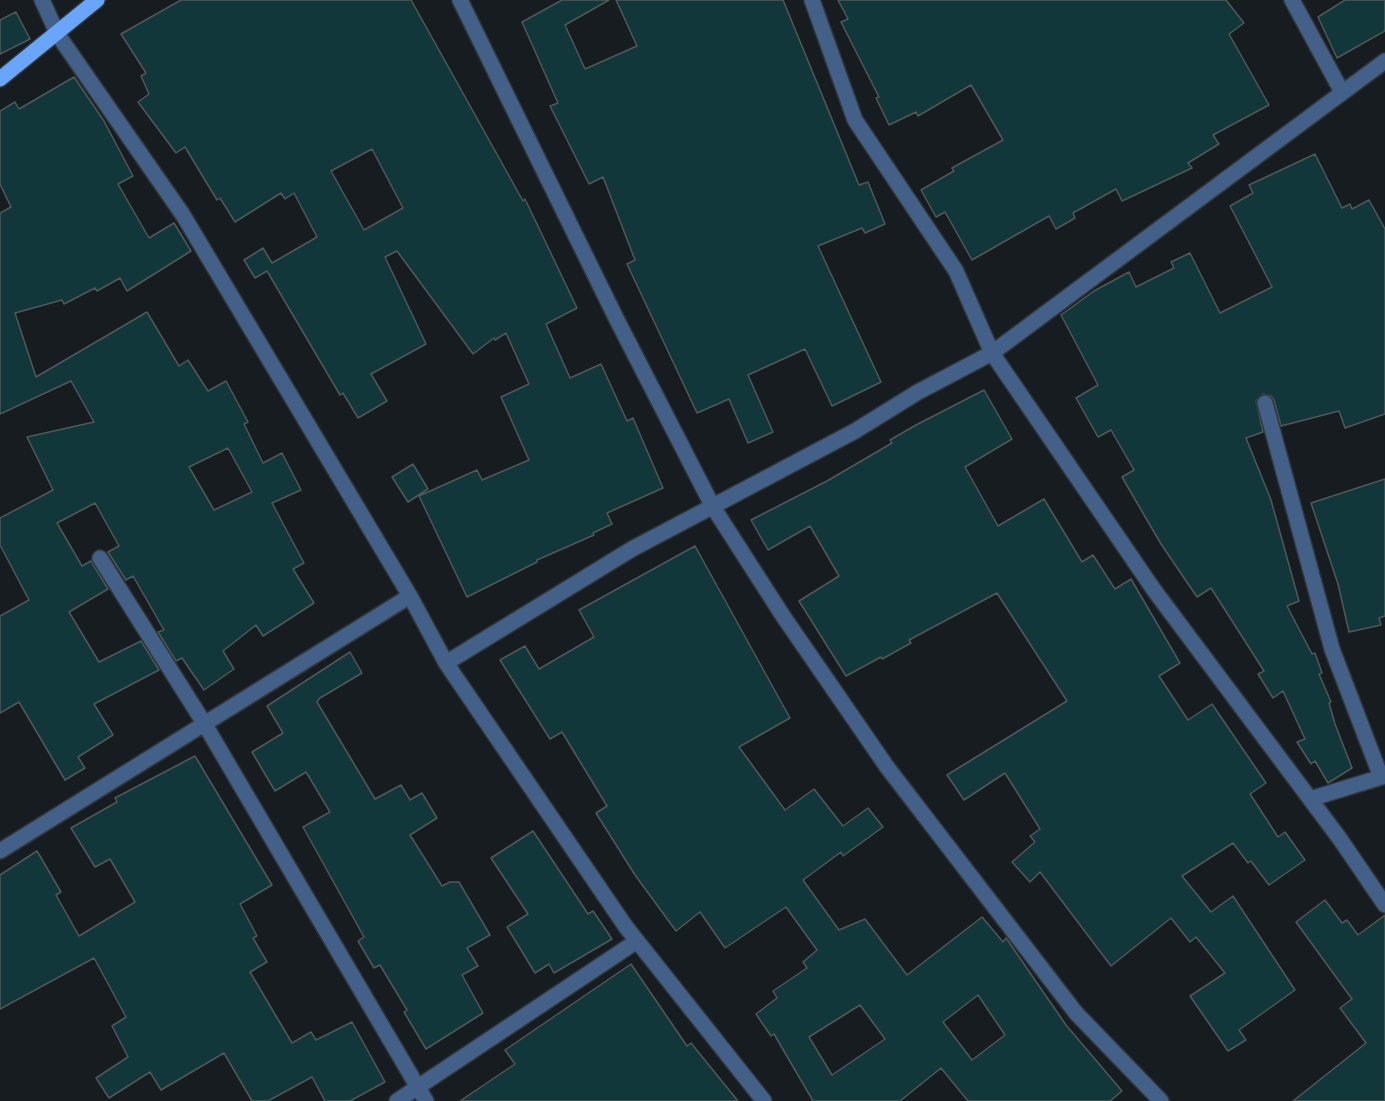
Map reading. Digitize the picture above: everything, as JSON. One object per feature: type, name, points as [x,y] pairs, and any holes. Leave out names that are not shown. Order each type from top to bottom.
[{"type":"main road","points":[[0,79],[58,35],[97,0]]},
{"type":"street","points":[[42,0],[58,35],[183,215],[410,596],[446,663],[637,940],[764,1101]]},
{"type":"street","points":[[460,0],[616,318],[713,507],[783,616],[894,776],[1076,1012],[1161,1101]]},
{"type":"street","points":[[812,0],[855,120],[956,271],[992,353],[1154,590],[1310,799],[1385,905]]},
{"type":"street","points":[[1292,0],[1342,92]]},
{"type":"street","points":[[446,663],[632,549],[855,431],[918,392],[992,353],[1385,61]]},
{"type":"street","points":[[1265,403],[1332,649],[1383,777],[1310,799]]},
{"type":"street","points":[[100,558],[204,723],[426,1101]]},
{"type":"street","points":[[0,851],[410,596]]},
{"type":"street","points":[[397,1101],[637,940]]},
{"type":"building","points":[[181,0],[411,0],[523,201],[525,199],[577,308],[546,324],[570,378],[601,364],[627,421],[633,418],[663,488],[607,513],[612,524],[593,533],[594,535],[537,560],[467,597],[419,496],[477,470],[482,480],[529,460],[501,397],[529,384],[506,333],[495,340],[494,338],[473,354],[397,251],[385,257],[426,344],[371,374],[387,401],[358,418],[343,393],[340,395],[267,271],[255,278],[244,260],[263,248],[272,263],[317,237],[294,193],[285,199],[281,193],[235,222],[220,198],[217,200],[185,147],[176,153],[138,102],[149,94],[141,76],[146,73],[121,34]],"holes":[[[372,149],[403,208],[364,230],[331,171]]]},
{"type":"building","points":[[562,0],[609,0],[565,25],[585,69],[637,46],[616,0],[783,0],[859,185],[868,182],[885,224],[865,233],[862,228],[818,246],[881,382],[832,406],[805,349],[748,375],[773,432],[748,443],[729,399],[697,413],[627,264],[635,260],[603,177],[589,184],[550,106],[558,103],[522,22]]},
{"type":"building","points":[[838,0],[1226,0],[1244,23],[1229,34],[1269,105],[1213,135],[1219,144],[1188,163],[1192,168],[1122,201],[1116,189],[1073,213],[1075,218],[1056,229],[1049,216],[972,260],[945,212],[936,217],[921,190],[954,171],[952,168],[1003,140],[971,85],[918,116],[916,112],[889,125],[876,98],[879,97],[841,22],[848,19]]},
{"type":"building","points":[[1345,0],[1385,0],[1385,31],[1337,58],[1318,17]]},
{"type":"building","points":[[16,12],[30,39],[0,54],[0,20]]},
{"type":"building","points":[[74,77],[104,121],[133,176],[118,184],[149,238],[174,223],[191,251],[127,291],[120,278],[97,291],[95,288],[64,304],[62,300],[15,313],[36,377],[147,312],[179,366],[188,360],[208,391],[226,381],[248,422],[244,424],[263,463],[282,453],[301,490],[272,503],[304,563],[293,569],[314,603],[263,636],[256,625],[223,651],[234,669],[204,690],[182,658],[176,661],[158,632],[164,630],[133,576],[126,580],[108,552],[119,546],[95,503],[57,523],[82,566],[91,561],[108,589],[69,612],[99,662],[141,641],[159,670],[94,704],[113,735],[78,757],[85,768],[65,780],[19,702],[0,713],[0,616],[29,600],[0,545],[0,518],[53,490],[27,437],[94,422],[71,381],[0,414],[0,213],[11,207],[0,184],[0,111],[15,102],[19,109]],"holes":[[[228,448],[252,492],[214,510],[189,467]]]},
{"type":"building","points":[[1315,154],[1342,208],[1350,204],[1352,209],[1369,200],[1385,229],[1385,414],[1345,428],[1339,411],[1281,426],[1274,400],[1271,396],[1263,394],[1256,401],[1263,432],[1246,438],[1271,500],[1299,601],[1287,606],[1312,654],[1315,653],[1322,673],[1319,674],[1331,702],[1329,703],[1335,724],[1352,768],[1328,783],[1315,761],[1311,764],[1297,742],[1305,739],[1283,691],[1273,698],[1258,674],[1264,671],[1211,588],[1197,597],[1161,544],[1122,477],[1134,470],[1111,430],[1098,437],[1076,398],[1098,385],[1061,315],[1094,291],[1129,272],[1136,287],[1174,268],[1171,262],[1190,253],[1220,313],[1272,287],[1230,206],[1253,193],[1249,185]]},
{"type":"building","points":[[984,390],[1012,439],[965,467],[998,526],[1044,499],[1082,562],[1093,555],[1115,589],[1131,579],[1180,663],[1159,676],[1188,720],[1212,704],[1266,783],[1250,794],[1278,837],[1285,832],[1305,860],[1269,885],[1251,861],[1248,863],[1233,843],[1182,876],[1211,912],[1233,896],[1295,990],[1239,1030],[1246,1040],[1228,1051],[1190,996],[1225,973],[1196,937],[1190,942],[1171,918],[1111,966],[1040,872],[1030,882],[1012,862],[1035,842],[1030,836],[1040,829],[1005,773],[964,800],[947,775],[1067,701],[997,593],[909,640],[911,643],[882,659],[881,657],[846,676],[799,601],[839,576],[810,526],[768,550],[751,520],[827,481],[892,443],[890,440]]},
{"type":"building","points":[[413,464],[428,489],[408,502],[392,477]]},
{"type":"building","points":[[1385,479],[1385,616],[1379,618],[1381,625],[1349,632],[1338,584],[1311,503]]},
{"type":"building","points":[[695,546],[790,718],[739,747],[785,810],[814,789],[843,826],[868,808],[883,827],[843,856],[841,852],[803,880],[839,930],[865,919],[907,975],[982,917],[1003,942],[1006,938],[1066,1025],[1122,1091],[1110,1101],[968,1101],[941,1068],[900,1101],[813,1101],[774,1034],[771,1036],[756,1014],[777,998],[773,991],[807,968],[803,962],[817,950],[786,907],[725,948],[700,912],[676,931],[635,875],[596,813],[607,806],[562,732],[550,739],[500,660],[525,646],[539,669],[594,637],[579,610]],"holes":[[[978,995],[1005,1035],[972,1060],[943,1022]],[[860,1005],[885,1039],[832,1075],[809,1037]]]},
{"type":"building","points":[[350,652],[362,673],[317,702],[375,799],[401,785],[410,800],[422,793],[437,818],[410,835],[442,886],[450,882],[459,882],[490,935],[467,948],[478,966],[462,975],[483,1013],[426,1049],[404,1012],[407,1010],[380,965],[374,968],[358,941],[364,937],[303,827],[330,812],[306,772],[275,791],[252,752],[283,733],[267,706]]},
{"type":"building","points":[[195,756],[272,885],[240,904],[257,936],[253,938],[267,962],[250,972],[292,1043],[311,1032],[316,1040],[352,1022],[385,1082],[350,1101],[325,1101],[312,1077],[268,1101],[252,1101],[224,1053],[161,1090],[150,1072],[109,1098],[96,1078],[128,1057],[112,1026],[126,1017],[94,958],[0,1009],[0,875],[37,851],[61,892],[56,895],[79,936],[135,902],[110,859],[95,867],[71,828],[117,802],[115,798]]},
{"type":"building","points":[[533,831],[588,914],[593,911],[612,939],[554,973],[549,964],[535,973],[507,927],[528,914],[491,858]]},
{"type":"building","points":[[1325,900],[1342,923],[1347,920],[1358,935],[1385,915],[1385,1101],[1293,1101],[1366,1043],[1340,1008],[1352,999],[1296,922]]},
{"type":"building","points":[[631,964],[687,1046],[691,1043],[738,1101],[460,1101],[515,1064],[505,1050]]}]
